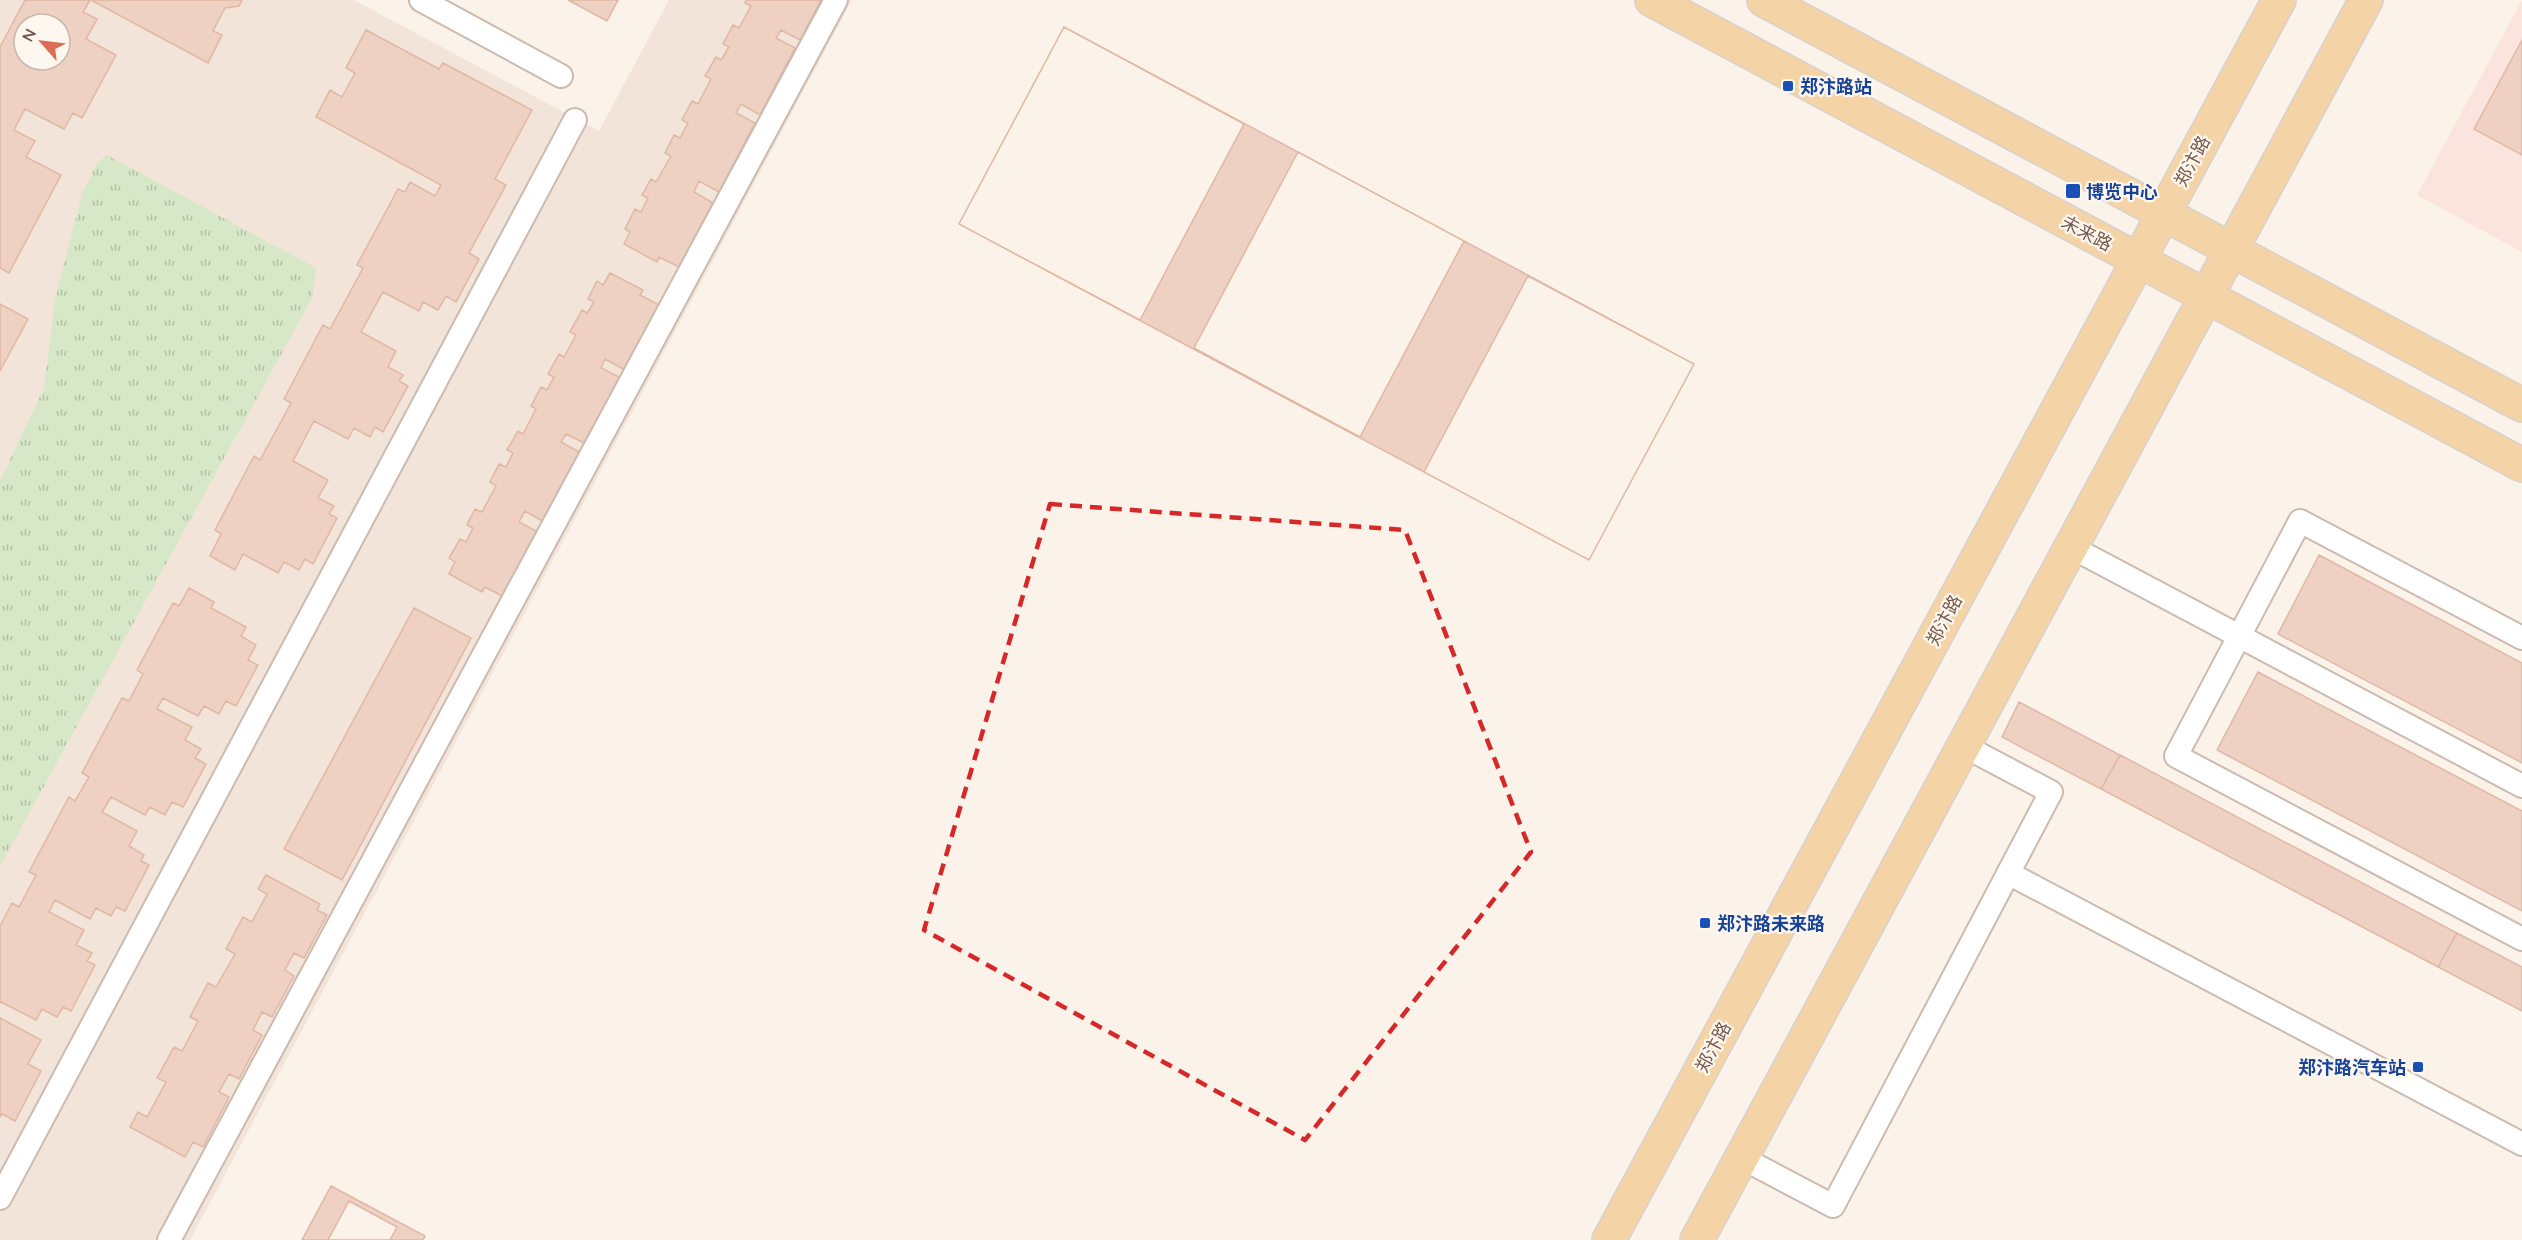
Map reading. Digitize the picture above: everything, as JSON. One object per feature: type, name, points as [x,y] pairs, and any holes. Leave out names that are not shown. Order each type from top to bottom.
[{"type":"main road","name":"未来路","points":[[1652,0],[2522,465]]},
{"type":"main road","points":[[1764,0],[2522,405]]},
{"type":"main road","name":"郑汴路","points":[[1609,1240],[2279,0]]},
{"type":"main road","points":[[1697,1240],[2366,0]]},
{"type":"lane","points":[[421,0],[561,76]]},
{"type":"lane","points":[[169,1240],[836,0]]},
{"type":"lane","points":[[0,1198],[575,120]]},
{"type":"lane","points":[[2522,638],[2300,521],[2176,756],[2522,939]]},
{"type":"lane","points":[[2071,547],[2522,786]]},
{"type":"lane","points":[[1742,1158],[1833,1206],[2051,792],[1964,746]]},
{"type":"lane","points":[[2008,873],[2522,1144]]},
{"type":"highlighted area","points":[[1050,504],[1405,530],[1531,852],[1305,1140],[924,930]]},
{"type":"shaded area","points":[[0,0],[354,0],[599,131],[669,0],[852,0],[190,1240],[0,1240]]},
{"type":"shaded area","points":[[2522,0],[2522,252],[2417,195]]},
{"type":"green space","points":[[107,155],[316,268],[312,298],[0,866],[0,481],[44,388],[55,300],[82,194],[97,163]]},
{"type":"building","points":[[25,0],[90,0],[83,12],[97,19],[86,39],[116,55],[82,118],[73,113],[64,129],[25,109],[14,130],[35,141],[26,157],[61,175],[9,273],[0,268],[0,47],[12,24],[12,72],[72,72],[72,12],[19,12]]},
{"type":"building","points":[[91,0],[242,0],[239,6],[225,8],[213,31],[222,35],[208,63]]},
{"type":"building","points":[[568,0],[618,0],[607,21]]},
{"type":"building","points":[[746,0],[821,0],[800,40],[781,30],[776,38],[795,48],[760,115],[741,104],[736,113],[755,123],[719,192],[699,181],[694,192],[713,203],[679,267],[659,257],[657,262],[624,244],[630,232],[625,229],[635,209],[641,212],[648,198],[642,195],[651,179],[656,182],[671,156],[665,153],[674,135],[680,138],[688,123],[682,120],[692,101],[698,104],[711,79],[705,76],[716,57],[721,60],[729,47],[723,44],[733,25],[739,28],[751,6],[745,3]]},
{"type":"building","points":[[1064,27],[1244,124],[1140,320],[959,224]]},
{"type":"building","points":[[1064,27],[1694,364],[1589,560],[959,224]]},
{"type":"building","points":[[366,30],[439,69],[443,63],[532,110],[495,179],[506,185],[469,253],[479,259],[456,302],[446,296],[438,310],[423,302],[419,311],[383,292],[361,332],[396,351],[388,367],[403,375],[399,381],[408,386],[383,432],[375,427],[370,437],[354,428],[348,439],[314,421],[293,461],[328,480],[318,498],[334,506],[329,514],[337,518],[313,564],[305,559],[299,570],[284,562],[278,573],[243,554],[235,570],[210,556],[221,534],[215,530],[254,456],[260,460],[291,403],[284,399],[323,325],[330,329],[363,268],[357,265],[398,189],[405,192],[410,182],[435,196],[441,185],[316,117],[330,90],[342,97],[355,73],[346,68]]},
{"type":"building","points":[[2522,40],[2522,155],[2474,129]]},
{"type":"building","points":[[1298,152],[1464,241],[1360,437],[1194,348]]},
{"type":"building","points":[[610,273],[643,290],[640,295],[659,305],[625,370],[605,359],[601,368],[621,378],[586,444],[566,434],[561,442],[581,453],[544,522],[525,511],[519,522],[538,532],[504,597],[485,587],[482,592],[449,574],[455,562],[449,558],[460,539],[466,542],[473,528],[467,525],[475,509],[482,512],[496,486],[490,482],[499,464],[506,467],[513,453],[507,450],[518,431],[523,434],[536,409],[531,406],[541,387],[547,390],[554,377],[548,374],[559,354],[564,357],[576,335],[570,332],[582,310],[587,313],[594,302],[588,299],[597,281],[603,285]]},
{"type":"building","points":[[1528,276],[1694,364],[1589,560],[1424,472]]},
{"type":"building","points":[[0,304],[28,319],[0,371]]},
{"type":"building","points":[[2319,555],[2522,663],[2522,763],[2278,634]]},
{"type":"building","points":[[189,588],[214,602],[211,608],[246,627],[241,636],[256,645],[248,660],[258,665],[236,706],[226,701],[219,714],[204,706],[198,716],[163,698],[157,709],[192,727],[185,740],[201,749],[195,758],[206,764],[183,807],[172,802],[165,815],[150,807],[145,815],[111,797],[102,812],[137,831],[129,846],[144,855],[141,861],[149,865],[125,911],[116,907],[111,916],[96,908],[90,919],[55,900],[49,912],[84,930],[76,945],[92,953],[87,961],[95,965],[71,1011],[63,1007],[57,1017],[42,1009],[36,1020],[0,1003],[0,926],[12,903],[19,907],[36,875],[29,872],[69,797],[75,801],[89,777],[82,773],[122,698],[129,701],[143,674],[137,670],[173,603],[179,606]]},
{"type":"building","points":[[414,608],[471,638],[342,880],[284,849]]},
{"type":"building","points":[[2258,672],[2522,811],[2522,911],[2217,750]]},
{"type":"building","points":[[2019,702],[2120,755],[2101,789],[2002,737]]},
{"type":"building","points":[[2120,755],[2457,933],[2438,967],[2101,789]]},
{"type":"building","points":[[266,875],[320,904],[317,910],[327,915],[304,958],[294,953],[285,970],[294,976],[272,1017],[262,1012],[253,1030],[262,1035],[239,1079],[229,1074],[219,1092],[229,1097],[203,1147],[193,1142],[185,1157],[130,1127],[138,1112],[147,1117],[166,1082],[157,1078],[174,1047],[182,1051],[198,1021],[190,1017],[208,983],[216,987],[235,954],[226,949],[243,917],[252,922],[267,894],[258,889]]},
{"type":"building","points":[[2457,933],[2522,967],[2522,1011],[2438,967]]},
{"type":"building","points":[[0,1018],[41,1040],[28,1064],[41,1071],[15,1121],[2,1114],[0,1117]]},
{"type":"building","points":[[331,1186],[425,1236],[423,1240],[302,1240]]},
{"type":"building","points":[[349,1201],[397,1227],[390,1240],[328,1240]]},
{"type":"place","name":"郑汴路站","points":[[1788,86]]},
{"type":"place","name":"博览中心","points":[[2073,191]]},
{"type":"place","name":"郑汴路未来路","points":[[1705,923]]},
{"type":"place","name":"郑汴路汽车站","points":[[2418,1067]]}]
